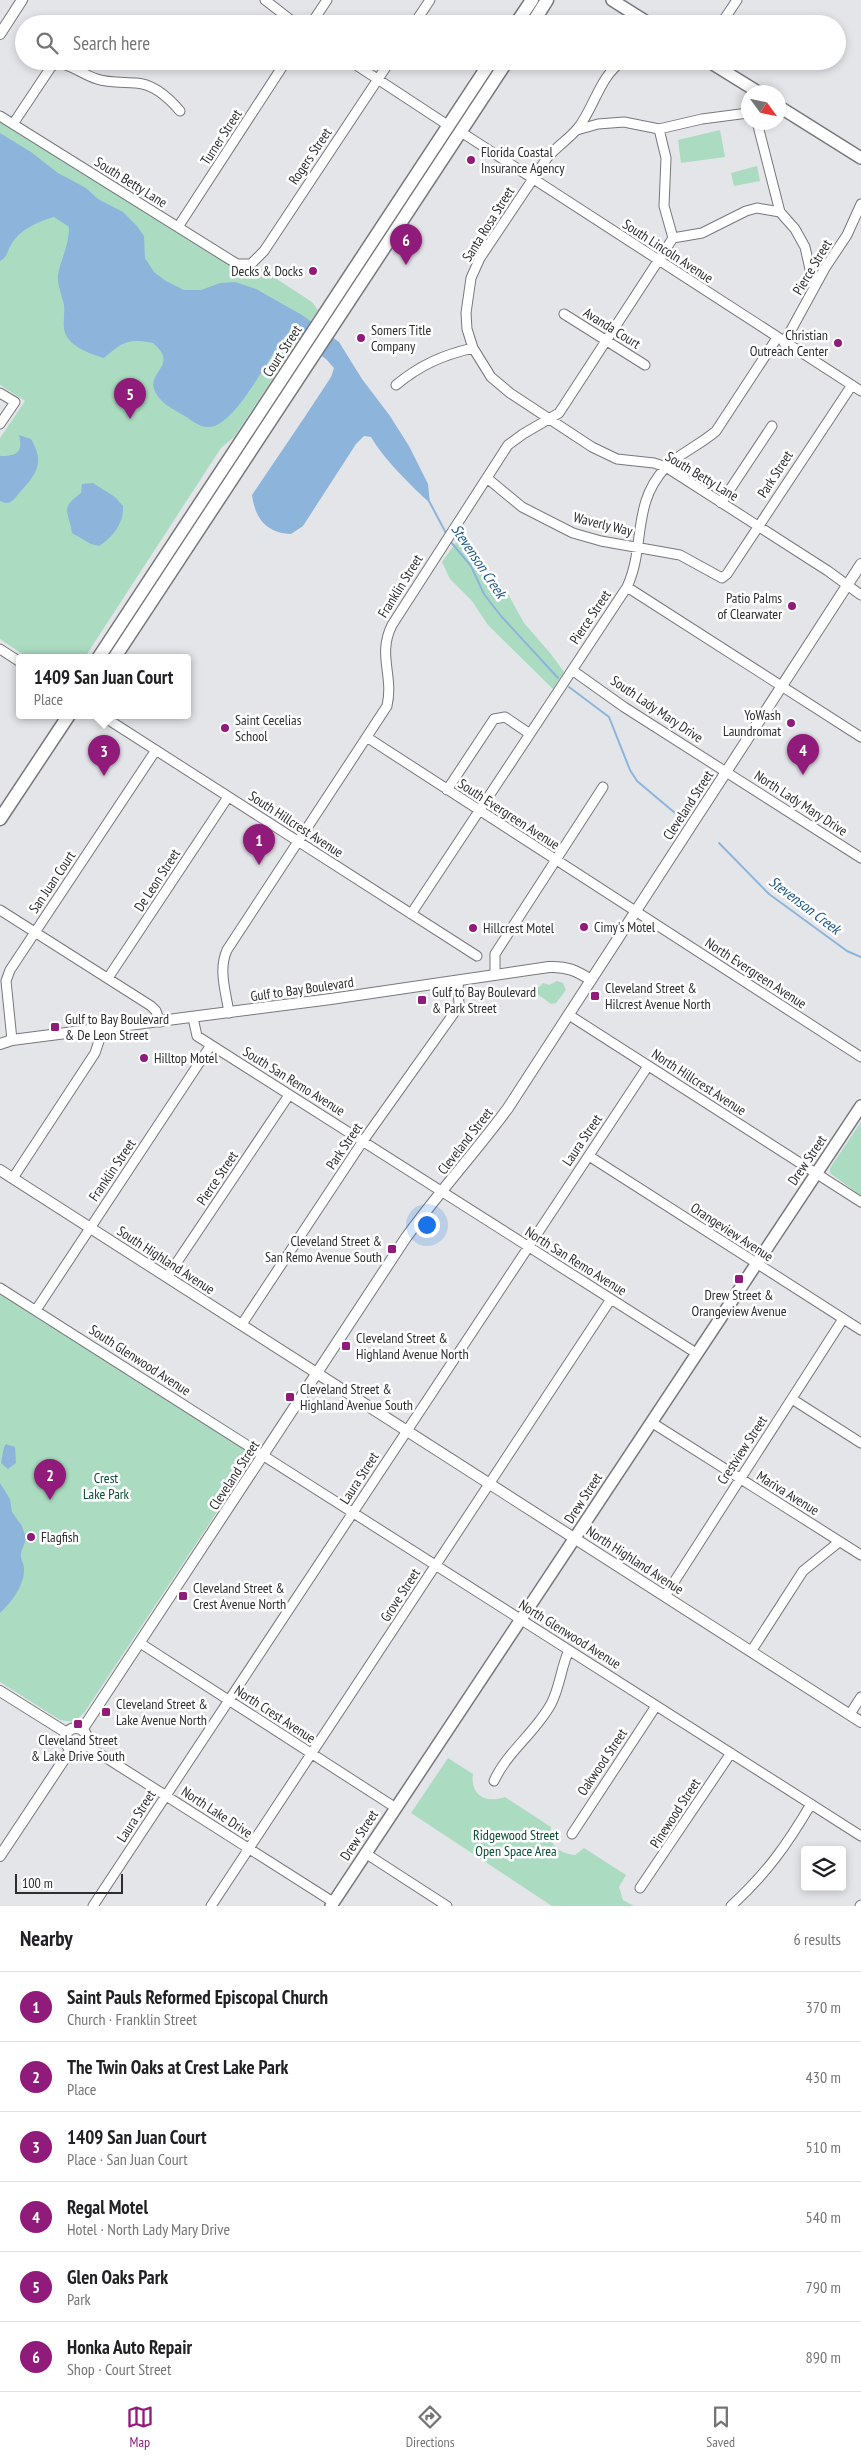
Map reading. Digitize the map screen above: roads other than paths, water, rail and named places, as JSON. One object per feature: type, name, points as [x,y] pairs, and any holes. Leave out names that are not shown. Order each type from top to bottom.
[{"type":"main road","points":[[522,15],[532,0]]},
{"type":"main road","points":[[538,15],[547,0]]},
{"type":"main road","points":[[612,0],[636,15]]},
{"type":"main road","name":"Court Street","points":[[101,654],[144,601],[200,516],[300,352],[485,70]]},
{"type":"main road","points":[[461,132],[464,114],[486,79],[488,70]]},
{"type":"main road","name":"Court Street","points":[[200,516],[312,359],[501,70]]},
{"type":"main road","points":[[723,70],[747,85]]},
{"type":"main road","points":[[786,111],[861,158]]},
{"type":"main road","points":[[412,207],[421,182],[444,146],[449,126]]},
{"type":"main road","name":"Court Street","points":[[117,654],[144,601]]},
{"type":"main road","points":[[0,819],[66,719]]},
{"type":"main road","name":"Drew Street","points":[[332,1904],[861,1106]]},
{"type":"street","points":[[0,34],[22,0]]},
{"type":"street","points":[[265,0],[284,15]]},
{"type":"street","points":[[317,15],[327,0]]},
{"type":"street","points":[[420,15],[430,0]]},
{"type":"street","points":[[727,15],[737,0]]},
{"type":"street","points":[[13,124],[49,70]]},
{"type":"street","points":[[80,70],[99,80],[139,83],[150,87],[169,98],[180,111]]},
{"type":"street","name":"Turner Street","points":[[178,227],[280,70]]},
{"type":"street","points":[[364,70],[449,126]]},
{"type":"street","name":"Rogers Street","points":[[251,264],[264,252],[384,70]]},
{"type":"street","name":"Santa Rosa Street","points":[[473,348],[467,329],[466,313],[471,278],[480,258],[557,146],[577,130],[611,70]]},
{"type":"street","points":[[577,130],[598,124],[624,122],[660,129],[702,119],[741,114]]},
{"type":"street","name":"South Betty Lane","points":[[0,116],[237,264],[251,264]]},
{"type":"street","points":[[660,129],[666,158],[664,206],[673,238],[702,233],[746,211],[757,208],[780,212]]},
{"type":"street","points":[[759,130],[780,212],[795,229],[805,247],[814,287]]},
{"type":"street","name":"South Lincoln Avenue","points":[[461,132],[657,261],[861,391]]},
{"type":"street","name":"Pierce Street","points":[[411,914],[627,587],[633,574],[642,511],[647,495],[666,467],[716,431],[781,341],[847,235],[861,204]]},
{"type":"street","name":"Franklin Street","points":[[229,1013],[223,974],[223,960],[382,717],[390,695],[384,648],[386,636],[441,548],[514,439],[550,420],[559,413],[673,238]]},
{"type":"street","points":[[373,240],[385,248]]},
{"type":"street","name":"Avanda Court","points":[[564,314],[645,365]]},
{"type":"street","points":[[396,385],[423,365],[439,357],[473,348]]},
{"type":"street","name":"South Betty Lane","points":[[473,348],[491,377],[510,393],[550,420],[606,454],[630,462],[654,463],[666,467],[861,595]]},
{"type":"street","name":"Park Street","points":[[722,578],[727,574],[852,385]]},
{"type":"street","points":[[0,393],[14,402],[0,424]]},
{"type":"street","points":[[722,503],[772,426]]},
{"type":"street","name":"Waverly Way","points":[[487,478],[522,507],[546,521],[582,535],[680,555],[722,578]]},
{"type":"street","name":"Cleveland Street","points":[[82,1730],[406,1239],[482,1144],[569,1014],[861,564]]},
{"type":"street","points":[[627,587],[861,737]]},
{"type":"street","points":[[0,649],[16,659]]},
{"type":"street","name":"South Lady Mary Drive","points":[[570,673],[726,771]]},
{"type":"street","points":[[447,790],[494,719],[505,717],[530,734]]},
{"type":"street","name":"South Hillcrest Avenue","points":[[107,719],[477,956]]},
{"type":"street","name":"South Evergreen Avenue","points":[[368,738],[636,911]]},
{"type":"street","name":"San Juan Court","points":[[12,1040],[6,980],[35,932],[156,750]]},
{"type":"street","name":"North Lady Mary Drive","points":[[726,771],[861,858]]},
{"type":"street","points":[[494,975],[494,954],[602,787]]},
{"type":"street","name":"De Leon Street","points":[[108,978],[228,797]]},
{"type":"street","points":[[0,910],[151,1006],[156,1011],[160,1022]]},
{"type":"street","name":"North Evergreen Avenue","points":[[636,911],[861,1057]]},
{"type":"street","name":"Gulf to Bay Boulevard","points":[[0,1044],[12,1040],[193,1018],[563,966],[575,970],[591,980]]},
{"type":"street","name":"Park Street","points":[[242,1324],[363,1141],[458,1006],[458,981]]},
{"type":"street","name":"North Hillcrest Avenue","points":[[569,1014],[861,1202]]},
{"type":"street","name":"South San Remo Avenue","points":[[193,1018],[197,1036],[442,1192]]},
{"type":"street","points":[[13,1178],[95,1052],[99,1042],[99,1030]]},
{"type":"street","name":"Gulf to Bay Boulevard","points":[[0,1038],[12,1040]]},
{"type":"street","name":"Franklin Street","points":[[36,1310],[211,1045]]},
{"type":"street","name":"Laura Street","points":[[93,1906],[648,1066]]},
{"type":"street","name":"Pierce Street","points":[[167,1277],[289,1095]]},
{"type":"street","name":"Orangeview Avenue","points":[[589,1156],[861,1330]]},
{"type":"street","name":"South Highland Avenue","points":[[0,1170],[318,1373]]},
{"type":"street","name":"North San Remo Avenue","points":[[442,1192],[696,1353]]},
{"type":"street","name":"South Glenwood Avenue","points":[[0,1288],[264,1455]]},
{"type":"street","name":"Grove Street","points":[[211,1906],[611,1299]]},
{"type":"street","name":"Crestview Street","points":[[665,1596],[843,1319]]},
{"type":"street","name":"North Highland Avenue","points":[[318,1373],[752,1650],[861,1722]]},
{"type":"street","points":[[792,1399],[861,1443]]},
{"type":"street","name":"Mariva Avenue","points":[[651,1422],[861,1555]]},
{"type":"street","name":"North Glenwood Avenue","points":[[264,1455],[861,1836]]},
{"type":"street","points":[[752,1650],[802,1571],[839,1542]]},
{"type":"street","name":"North Crest Avenue","points":[[140,1643],[396,1808]]},
{"type":"street","points":[[494,1781],[502,1764],[536,1726],[550,1704],[569,1650]]},
{"type":"street","points":[[0,1691],[67,1733]]},
{"type":"street","points":[[850,1714],[861,1697]]},
{"type":"street","name":"Oakwood Street","points":[[572,1834],[656,1706]]},
{"type":"street","points":[[76,1728],[82,1730],[87,1735],[86,1744],[78,1751],[71,1749],[65,1740],[67,1733],[76,1728]]},
{"type":"street","name":"North Lake Drive","points":[[86,1744],[332,1904]]},
{"type":"street","points":[[0,1856],[71,1749]]},
{"type":"street","name":"Pinewood Street","points":[[640,1888],[731,1753]]},
{"type":"street","points":[[731,1906],[771,1866],[789,1842],[811,1804]]},
{"type":"street","points":[[366,1853],[448,1906]]},
{"type":"water","points":[[0,133],[31,152],[58,173],[86,188],[98,199],[123,212],[144,236],[145,258],[154,272],[166,281],[184,290],[201,290],[220,283],[235,282],[256,289],[302,315],[339,342],[362,379],[390,416],[409,446],[428,484],[430,503],[390,463],[371,437],[364,436],[356,444],[303,526],[291,534],[275,531],[263,523],[256,511],[252,495],[331,377],[334,368],[326,359],[292,335],[286,335],[241,403],[219,424],[206,427],[197,424],[171,408],[156,394],[153,383],[161,368],[163,357],[153,343],[132,341],[116,348],[104,358],[73,344],[65,334],[64,305],[58,279],[59,269],[68,240],[69,227],[54,217],[42,221],[19,235],[11,245],[6,256],[0,261]]},
{"type":"water","points":[[19,435],[31,439],[38,454],[37,467],[31,479],[15,498],[5,503],[0,501],[0,456],[18,452],[20,445]]},
{"type":"water","points":[[93,483],[115,497],[123,506],[122,518],[117,529],[99,546],[91,544],[72,533],[67,511],[70,503],[81,493],[82,484]]},
{"type":"water","points":[[6,1444],[15,1447],[16,1463],[8,1469],[1,1463]]},
{"type":"water","points":[[0,1483],[10,1499],[12,1512],[22,1526],[26,1538],[21,1553],[24,1574],[20,1587],[13,1599],[0,1613]]},
{"type":"waterway","name":"Stevenson Creek","points":[[429,501],[447,535]]},
{"type":"waterway","name":"Stevenson Creek","points":[[450,541],[471,566],[484,594],[501,616],[558,678]]},
{"type":"waterway","name":"Stevenson Creek","points":[[569,687],[609,717],[630,770],[637,781],[681,818]]},
{"type":"waterway","name":"Stevenson Creek","points":[[719,843],[769,894],[847,951],[861,957]]},
{"type":"place","name":"Florida Coastal Insurance Agency","points":[[471,160]]},
{"type":"place","name":"Honka Auto Repair","points":[[406,265]]},
{"type":"place","name":"Decks & Docks","points":[[313,271]]},
{"type":"place","name":"Somers Title Company","points":[[361,338]]},
{"type":"place","name":"Christian Outreach Center","points":[[838,343]]},
{"type":"place","name":"Glen Oaks Park","points":[[130,419]]},
{"type":"place","name":"Patio Palms of Clearwater","points":[[792,606]]},
{"type":"place","name":"YoWash Laundromat","points":[[791,723]]},
{"type":"place","name":"Saint Cecelias School","points":[[225,728]]},
{"type":"place","name":"Regal Motel","points":[[803,775]]},
{"type":"place","name":"1409 San Juan Court","points":[[104,776]]},
{"type":"place","name":"Saint Pauls Reformed Episcopal Church","points":[[259,865]]},
{"type":"place","name":"Cimy's Motel","points":[[584,927]]},
{"type":"place","name":"Hillcrest Motel","points":[[473,928]]},
{"type":"place","name":"Cleveland Street & Hilcrest Avenue North","points":[[595,996]]},
{"type":"place","name":"Gulf to Bay Boulevard & Park Street","points":[[422,1000]]},
{"type":"place","name":"Gulf to Bay Boulevard & De Leon Street","points":[[55,1027]]},
{"type":"place","name":"Hilltop Motel","points":[[144,1058]]},
{"type":"place","name":"Cleveland Street & San Remo Avenue South","points":[[392,1249]]},
{"type":"place","name":"Drew Street & Orangeview Avenue","points":[[739,1279]]},
{"type":"place","name":"Cleveland Street & Highland Avenue North","points":[[346,1346]]},
{"type":"place","name":"Cleveland Street & Highland Avenue South","points":[[290,1397]]},
{"type":"place","name":"The Twin Oaks at Crest Lake Park","points":[[50,1500]]},
{"type":"place","name":"Flagfish","points":[[31,1537]]},
{"type":"place","name":"Cleveland Street & Crest Avenue North","points":[[183,1596]]},
{"type":"place","name":"Cleveland Street & Lake Avenue North","points":[[106,1712]]},
{"type":"place","name":"Cleveland Street & Lake Drive South","points":[[78,1724]]},
{"type":"park label","name":"Crest Lake Park","points":[[106,1486]]},
{"type":"park label","name":"Ridgewood Street Open Space Area","points":[[516,1844]]}]
